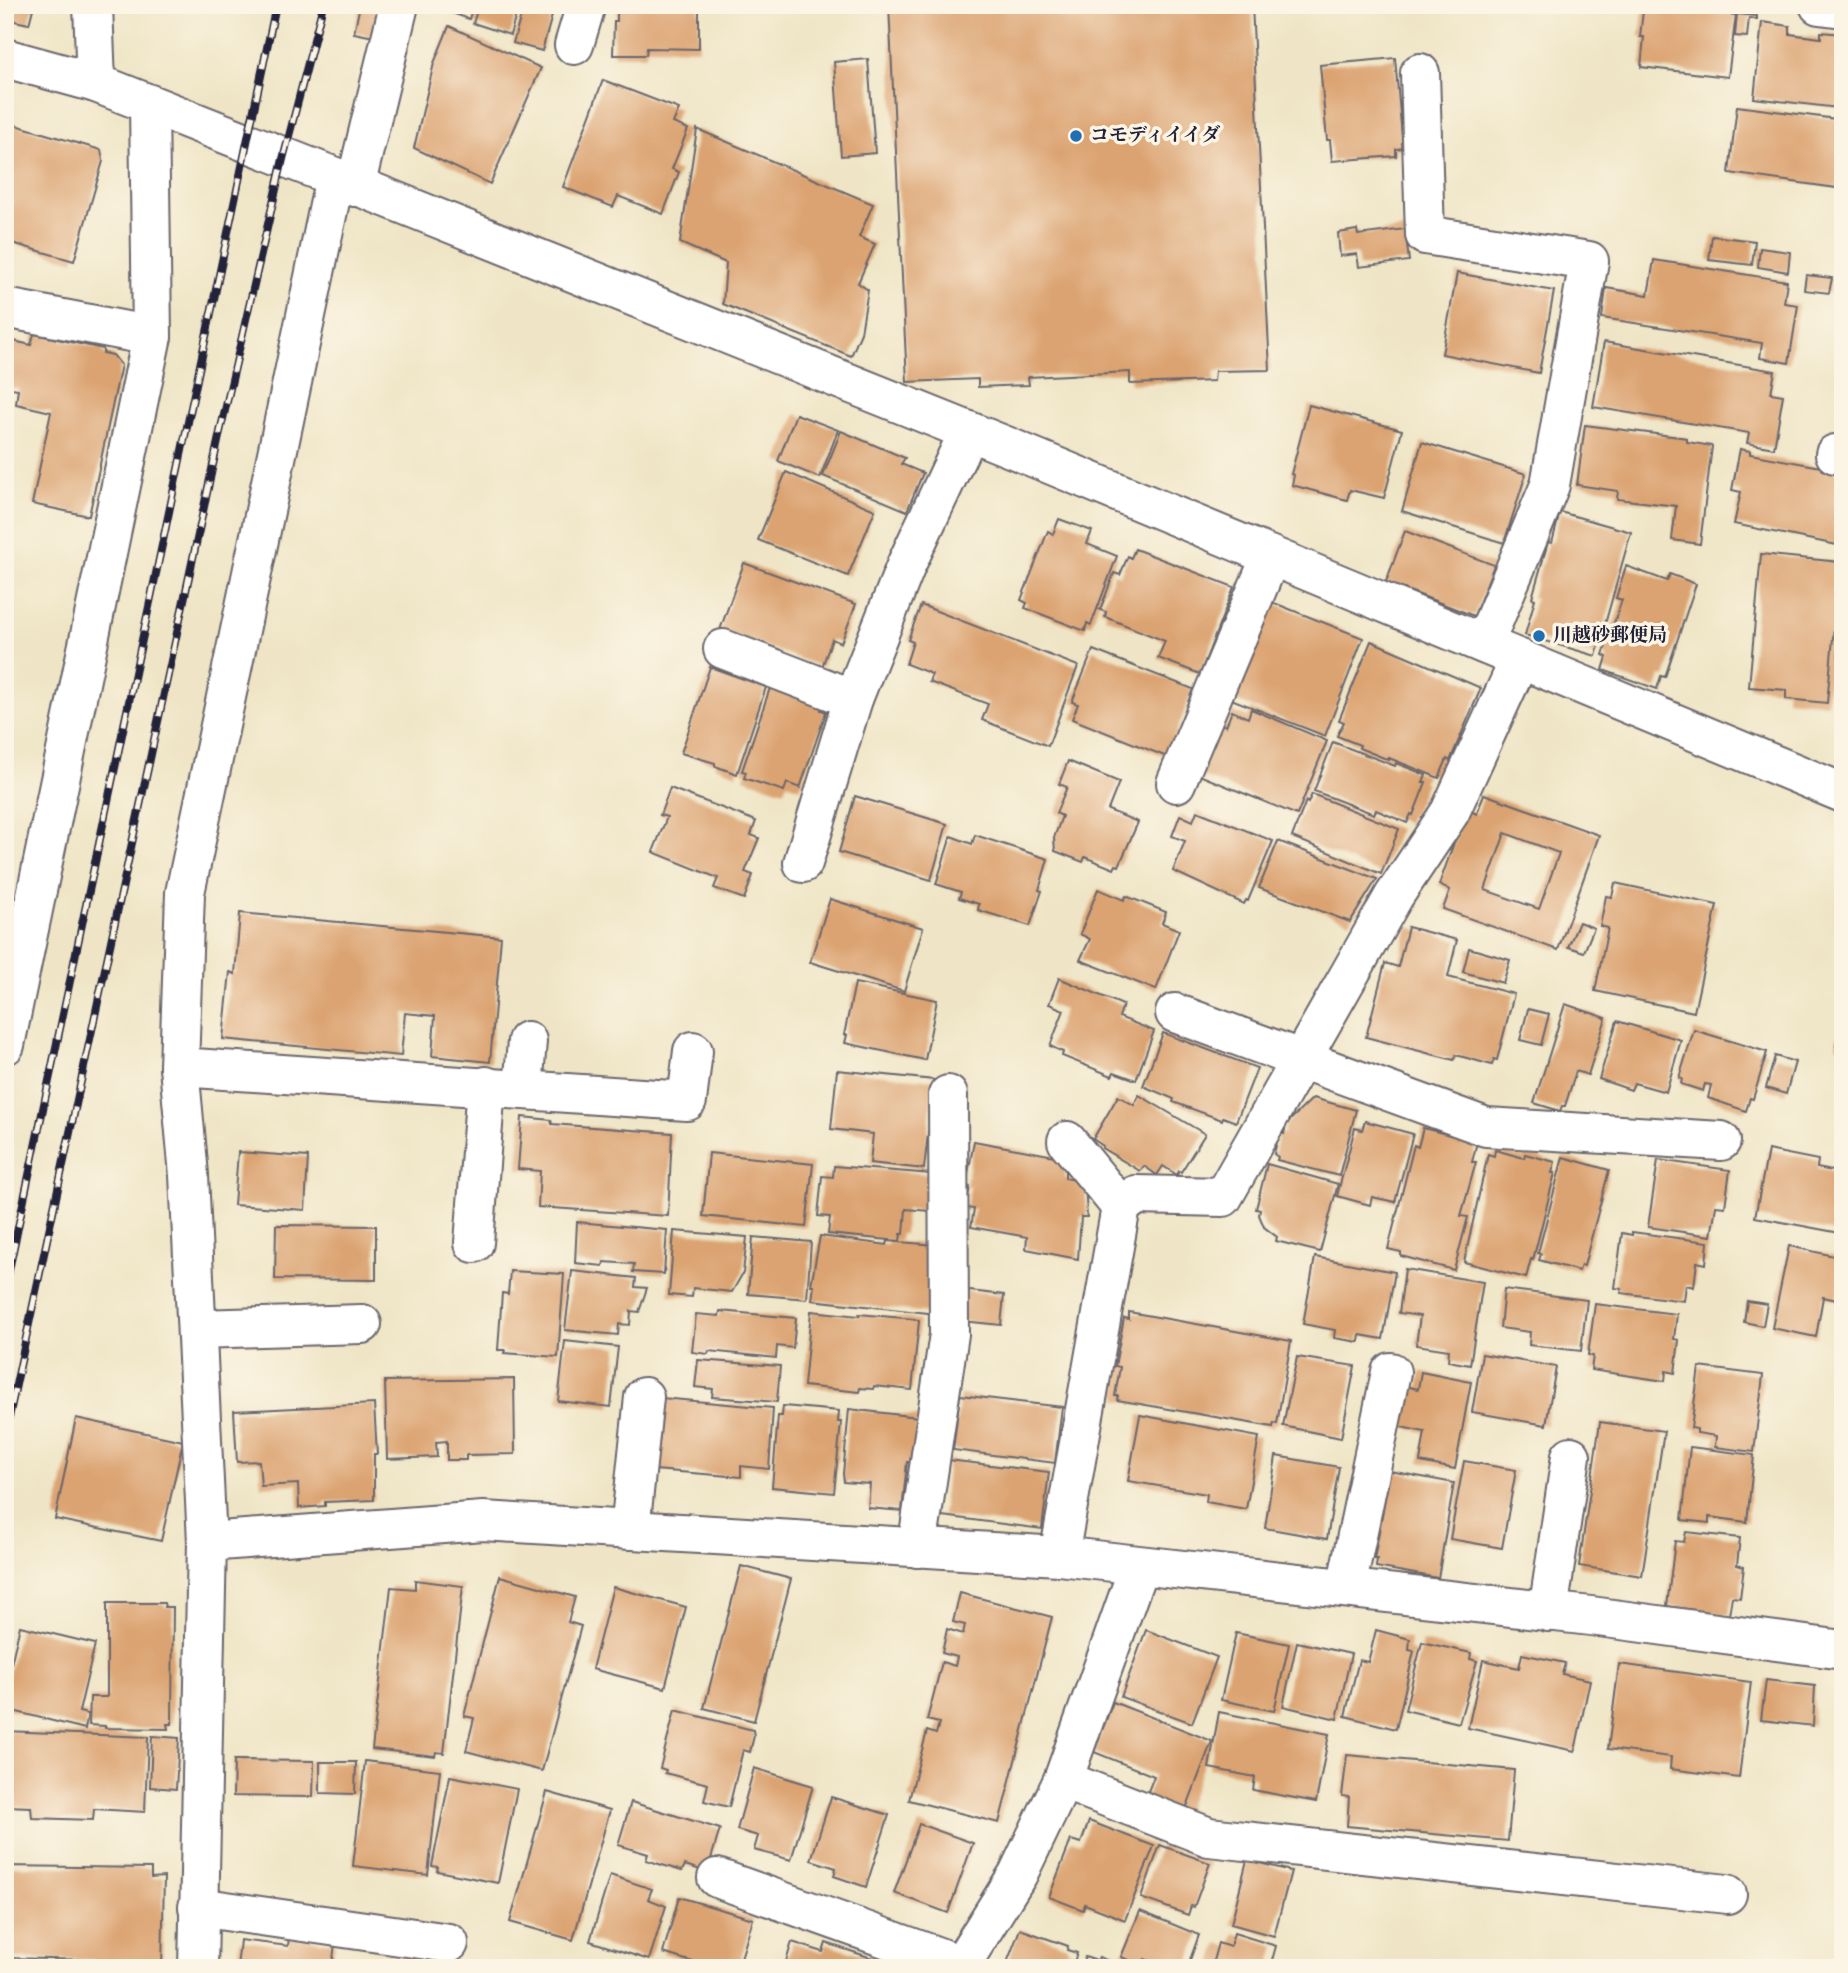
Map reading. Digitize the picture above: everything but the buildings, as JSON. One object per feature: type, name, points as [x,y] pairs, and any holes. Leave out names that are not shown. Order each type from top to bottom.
[{"type":"street","points":[[93,5],[96,83]]},
{"type":"street","points":[[198,1968],[207,1542],[189,1175],[179,1067],[185,893],[345,182],[399,5]]},
{"type":"street","points":[[574,45],[586,5]]},
{"type":"street","points":[[1819,5],[1843,8]]},
{"type":"street","points":[[5,58],[96,83],[968,431],[1843,793]]},
{"type":"street","points":[[1420,73],[1425,235],[1589,261],[1550,485],[1483,644]]},
{"type":"street","points":[[5,1045],[152,336],[149,104]]},
{"type":"street","points":[[5,308],[152,336]]},
{"type":"street","points":[[803,863],[853,699],[907,563],[968,431]]},
{"type":"street","points":[[1175,783],[1271,556]]},
{"type":"street","points":[[723,649],[853,699]]},
{"type":"street","points":[[1059,1556],[1121,1207],[1136,1195],[1223,1197],[1394,896],[1450,812],[1520,659]]},
{"type":"street","points":[[1175,1013],[1486,1127],[1721,1141]]},
{"type":"street","points":[[474,1243],[504,1087],[527,1041]]},
{"type":"street","points":[[179,1067],[687,1101],[693,1051]]},
{"type":"street","points":[[917,1548],[950,1334],[948,1095]]},
{"type":"street","points":[[1067,1141],[1121,1207]]},
{"type":"street","points":[[197,1329],[362,1324]]},
{"type":"street","points":[[1346,1588],[1391,1372]]},
{"type":"street","points":[[630,1530],[644,1397]]},
{"type":"street","points":[[1548,1612],[1570,1456]]},
{"type":"street","points":[[207,1542],[483,1521],[1059,1556],[1548,1612],[1843,1650]]},
{"type":"street","points":[[717,1878],[960,1966],[1018,1874],[1063,1780],[1139,1566]]},
{"type":"street","points":[[1063,1780],[1209,1837],[1727,1894]]},
{"type":"street","points":[[198,1907],[449,1943]]},
{"type":"railway","points":[[5,1289],[276,5]]},
{"type":"railway","points":[[5,1436],[220,432],[283,159],[323,5]]},
{"type":"place","name":"コモディイイダ","points":[[1076,136]]},
{"type":"place","name":"川越砂郵便局","points":[[1539,636]]}]
